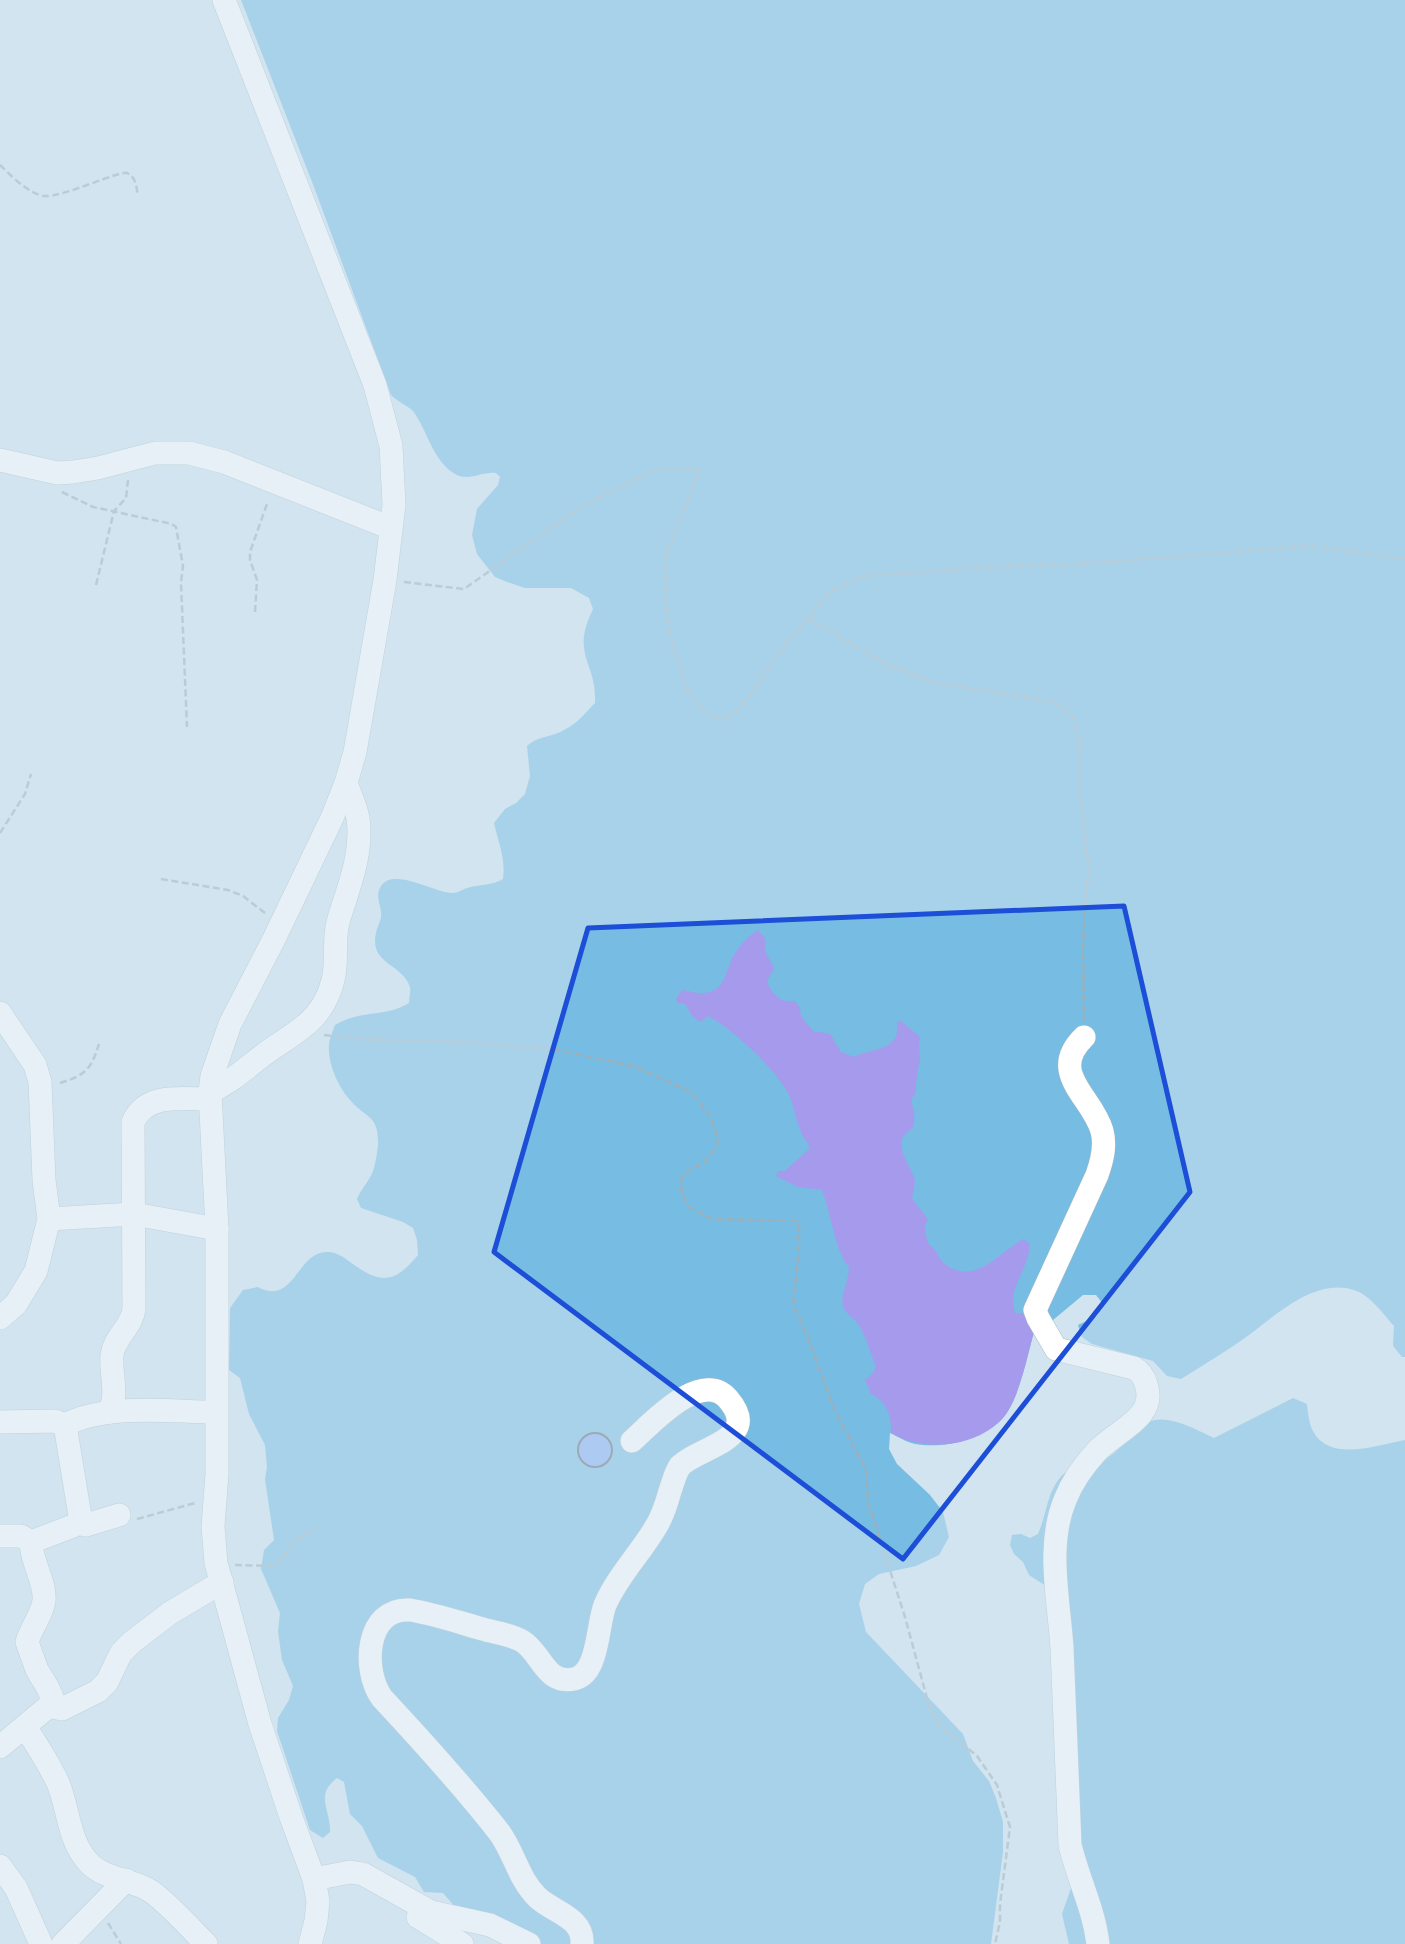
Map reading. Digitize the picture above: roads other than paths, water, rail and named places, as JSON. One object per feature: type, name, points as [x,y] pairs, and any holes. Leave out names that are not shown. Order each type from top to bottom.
[{"type":"street","points":[[224,0],[375,385],[391,446],[394,475],[384,580],[362,715],[346,783],[281,926],[230,1024],[212,1076],[210,1096],[217,1229],[213,1526],[220,1575],[260,1724],[290,1817],[324,1877],[310,1944]]},
{"type":"street","points":[[0,460],[57,473],[98,468],[155,453],[189,453],[224,462],[391,528]]},
{"type":"street","points":[[109,1412],[113,1399],[114,1346],[133,1316],[132,1132],[137,1114],[142,1108],[158,1100],[210,1096],[309,1023],[332,983],[338,924],[355,867],[358,818],[346,783]]},
{"type":"street","points":[[0,1013],[35,1065],[41,1090],[44,1180],[49,1219],[36,1271],[16,1304],[0,1318]]},
{"type":"street","points":[[1084,1037],[1077,1044],[1069,1063],[1071,1076],[1102,1130],[1103,1157],[1035,1310],[1056,1349],[1134,1368],[1142,1373],[1150,1396],[1146,1408],[1132,1423],[1098,1449],[1082,1469],[1065,1500],[1057,1530],[1055,1571],[1070,1845],[1096,1921],[1098,1944]]},
{"type":"street","points":[[49,1219],[134,1214],[217,1229]]},
{"type":"street","points":[[582,1944],[579,1927],[573,1920],[548,1906],[526,1885],[499,1833],[382,1698],[371,1680],[368,1661],[379,1624],[384,1617],[392,1612],[410,1610],[522,1641],[554,1677],[572,1680],[581,1677],[591,1665],[609,1595],[658,1524],[679,1468],[699,1453],[730,1437],[736,1428],[737,1417],[727,1397],[708,1388],[696,1391],[669,1408],[632,1441]]},
{"type":"street","points":[[0,1422],[55,1421],[65,1425],[77,1419],[109,1412],[216,1412]]},
{"type":"street","points":[[65,1425],[80,1516],[78,1523]]},
{"type":"street","points":[[30,1542],[78,1523],[86,1525],[128,1517]]},
{"type":"street","points":[[0,1536],[22,1536],[30,1542],[31,1556],[42,1585],[44,1603],[27,1642],[37,1670],[53,1700],[0,1747]]},
{"type":"street","points":[[49,1706],[62,1709],[98,1691],[107,1682],[121,1653],[132,1642],[220,1575]]},
{"type":"street","points":[[25,1727],[58,1784],[79,1849],[89,1863],[101,1872],[152,1892],[206,1944]]},
{"type":"street","points":[[0,1866],[16,1888],[40,1944]]},
{"type":"street","points":[[324,1877],[350,1872],[362,1874],[431,1912],[490,1925],[529,1944]]},
{"type":"street","points":[[324,1877],[357,1883],[462,1944]]},
{"type":"street","points":[[63,1944],[126,1880]]}]
